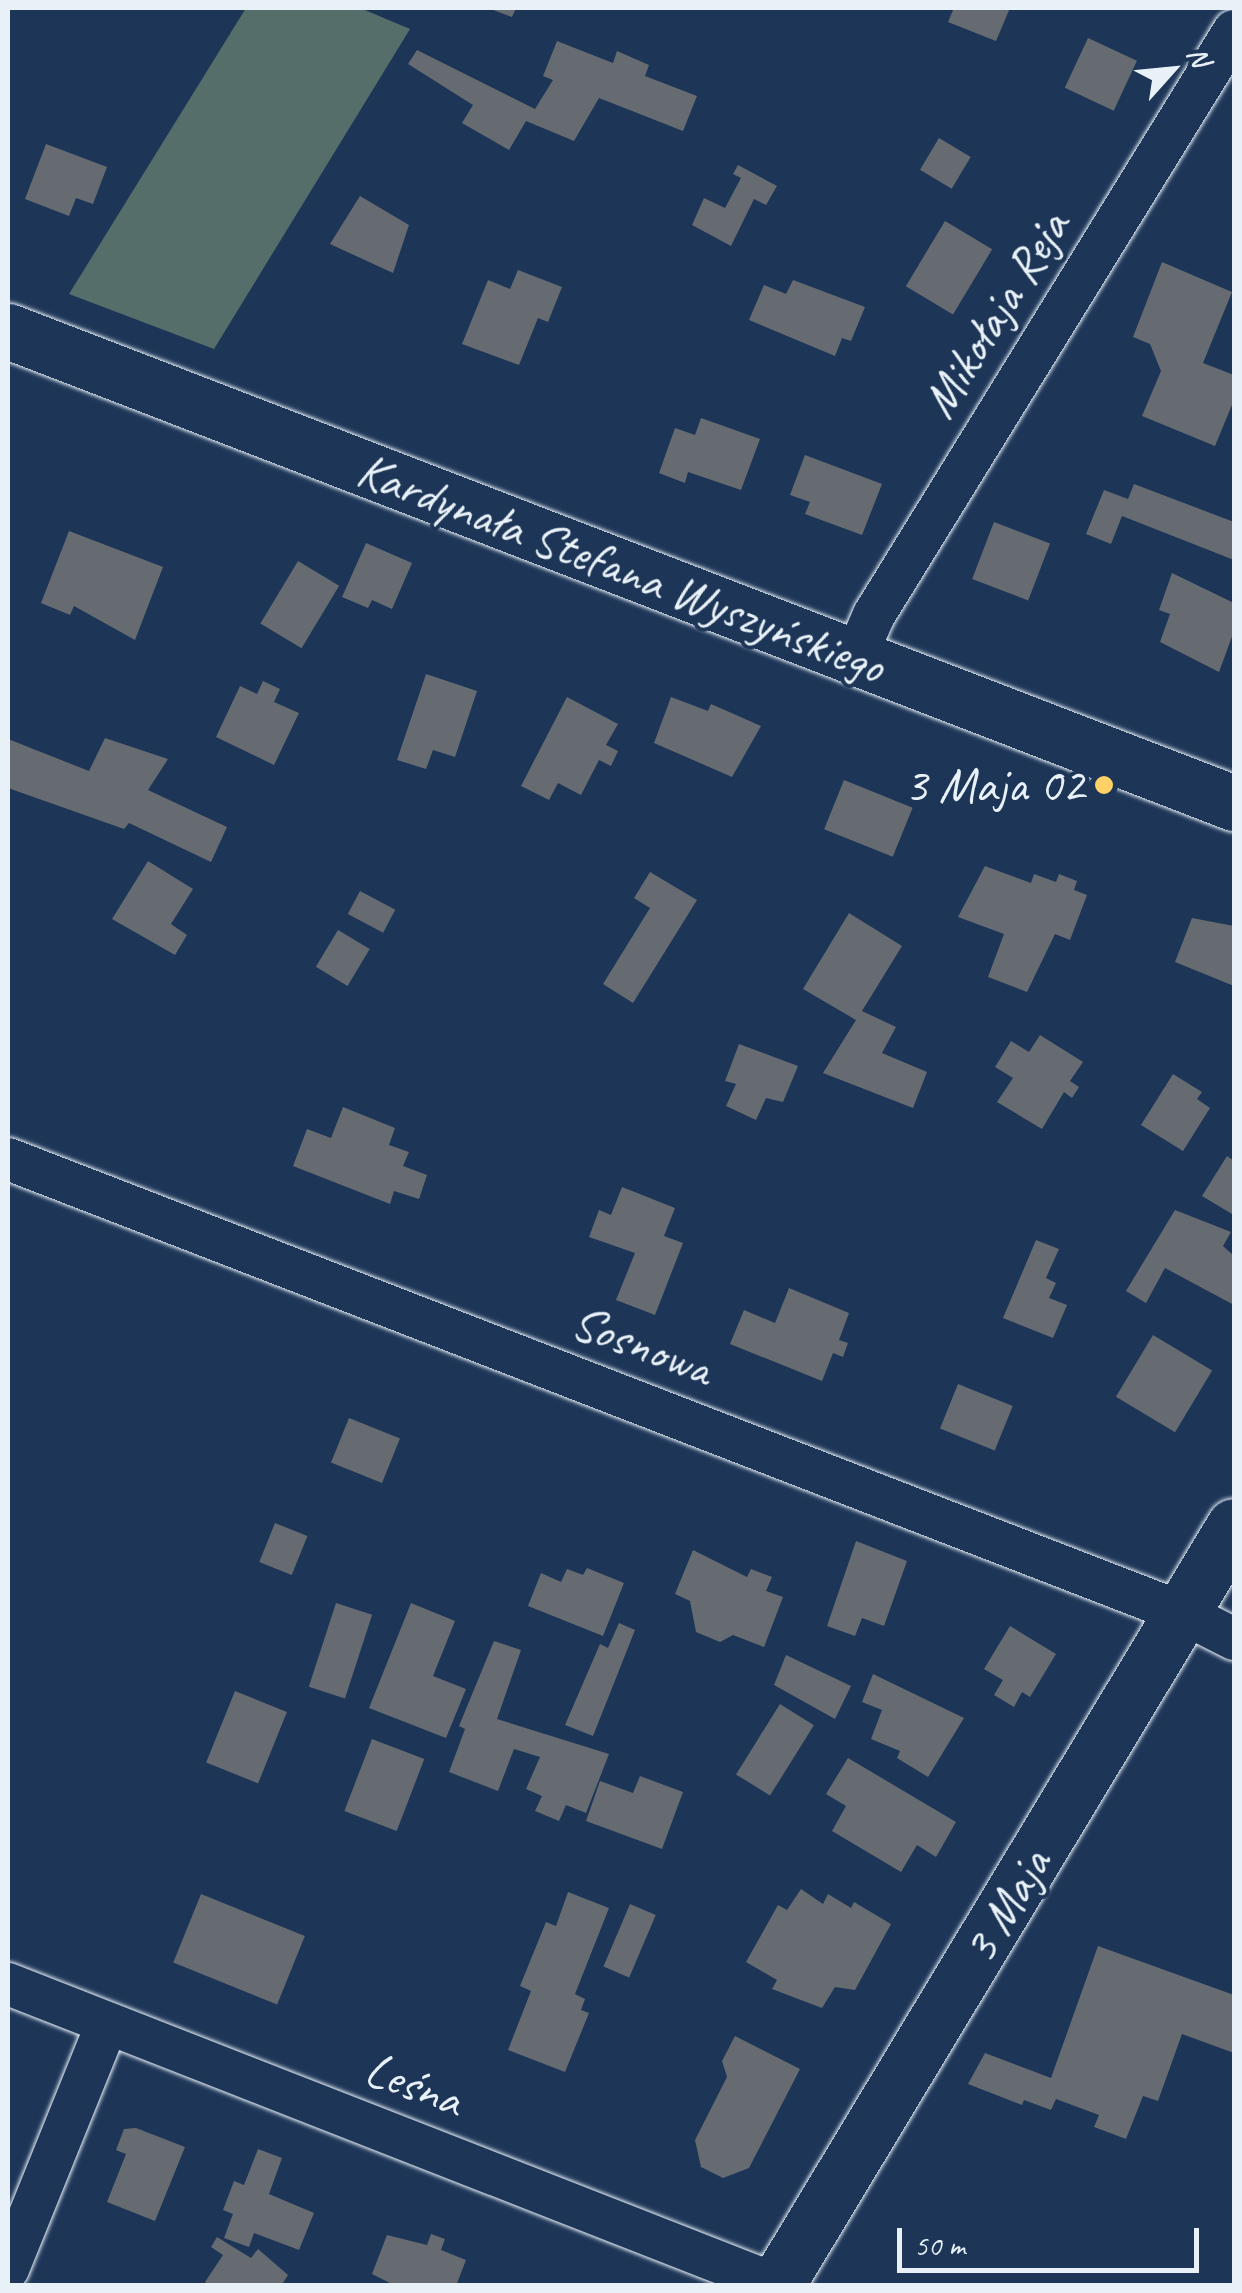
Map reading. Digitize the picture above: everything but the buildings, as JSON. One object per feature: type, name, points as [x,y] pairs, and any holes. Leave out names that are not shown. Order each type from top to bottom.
[{"type":"street","name":"Mikołaja Reja","points":[[855,658],[874,615],[1234,31]]},
{"type":"street","name":"Kardynała Stefana Wyszyńskiego","points":[[8,332],[1234,803]]},
{"type":"street","name":"Sosnowa","points":[[8,1160],[1182,1613],[1234,1639]]},
{"type":"street","name":"3 Maja","points":[[778,2285],[1234,1526]]},
{"type":"street","name":"Leśna","points":[[8,1984],[778,2285]]},
{"type":"street","points":[[8,2269],[107,2024]]},
{"type":"green space","points":[[246,8],[360,8],[410,29],[214,349],[69,294]]},
{"type":"place","name":"3 Maja 02","points":[[1104,785]]}]
